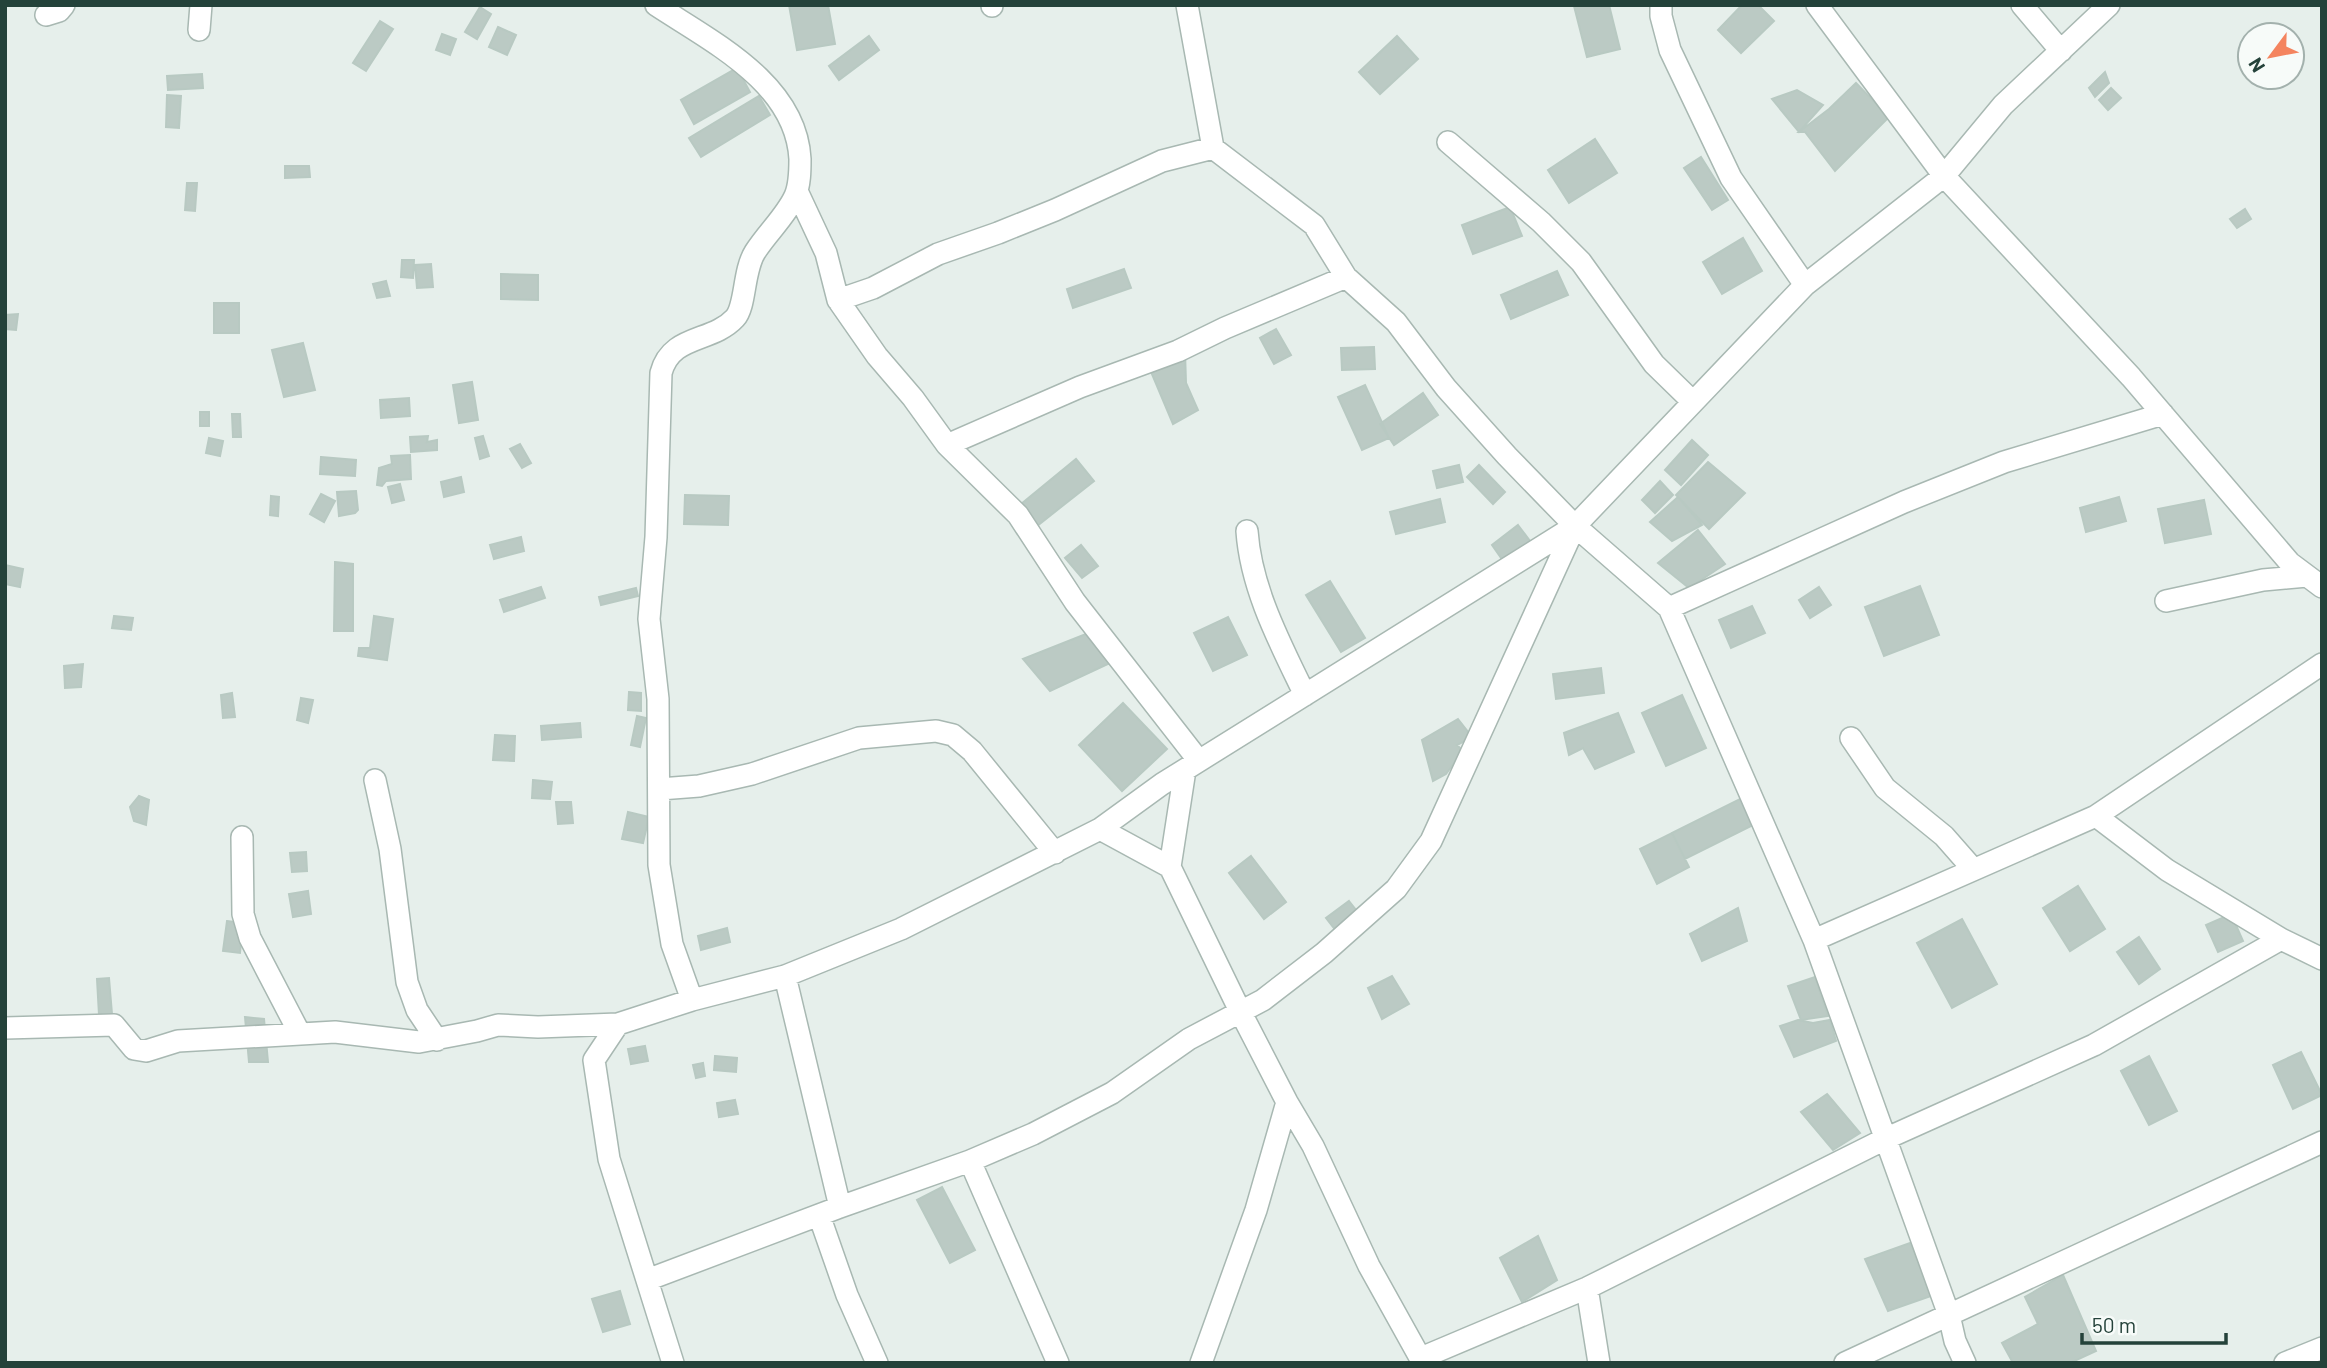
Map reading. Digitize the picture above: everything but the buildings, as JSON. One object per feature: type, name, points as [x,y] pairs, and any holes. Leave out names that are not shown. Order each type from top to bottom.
[{"type":"street","points":[[199,30],[201,5]]},
{"type":"street","points":[[656,5],[739,60],[778,101],[790,121],[797,141],[800,166],[794,198],[749,262],[738,314],[725,326],[672,351],[665,360],[662,373],[656,537],[649,619],[658,699],[659,865],[672,944],[692,1000]]},
{"type":"street","points":[[1187,5],[1213,148],[1314,225],[1346,277],[1396,322],[1454,397],[1507,456],[1574,526],[1669,608],[1814,940],[1949,1315],[1955,1342],[1965,1363]]},
{"type":"street","points":[[1661,5],[1661,16],[1670,50],[1731,178],[1805,285]]},
{"type":"street","points":[[1817,5],[1944,176],[2163,414],[2290,563],[2314,582]]},
{"type":"street","points":[[2022,5],[2061,51]]},
{"type":"street","points":[[5,1028],[114,1025],[134,1049],[146,1051],[178,1041],[300,1034],[335,1032],[419,1042],[498,1025],[618,1024],[692,1000],[785,976],[901,929],[1100,829],[1192,766],[1574,526],[1805,285],[1944,176],[2003,106],[2109,5]]},
{"type":"street","points":[[1448,142],[1541,222],[1581,262],[1654,363],[1693,402]]},
{"type":"street","points":[[838,300],[873,288],[938,254],[1055,210],[1162,161],[1213,148]]},
{"type":"street","points":[[797,191],[826,253],[838,300],[877,356],[947,444],[1018,514],[1075,602],[1192,766],[1170,867]]},
{"type":"street","points":[[947,444],[1080,387],[1178,351],[1225,328],[1346,277]]},
{"type":"street","points":[[1669,608],[1904,502],[2004,462],[2163,414]]},
{"type":"street","points":[[647,1280],[819,1214],[970,1161],[1033,1134],[1112,1094],[1189,1039],[1263,1000],[1293,977],[1396,889],[1431,841],[1574,526]]},
{"type":"street","points":[[1247,531],[1248,557],[1275,634],[1305,695]]},
{"type":"street","points":[[2166,601],[2263,580],[2314,582]]},
{"type":"street","points":[[1814,940],[2096,816],[2322,664]]},
{"type":"street","points":[[660,789],[699,786],[752,774],[859,738],[936,731],[953,735],[972,751],[1055,853]]},
{"type":"street","points":[[1851,738],[1885,788],[1944,836],[1973,869]]},
{"type":"street","points":[[375,780],[390,849],[407,982],[417,1010],[437,1040]]},
{"type":"street","points":[[2096,816],[2167,870],[2281,939],[2322,959]]},
{"type":"street","points":[[1100,829],[1170,867],[1240,1011],[1313,1146],[1368,1266],[1422,1360],[1587,1288],[1885,1139],[2094,1045],[2281,939]]},
{"type":"street","points":[[242,837],[243,914],[250,938],[300,1034]]},
{"type":"street","points":[[785,976],[840,1207]]},
{"type":"street","points":[[594,1060],[618,1024]]},
{"type":"street","points":[[576,1025],[594,1060],[608,1158],[673,1363]]},
{"type":"street","points":[[1201,1363],[1256,1210],[1287,1102]]},
{"type":"street","points":[[1845,1363],[2322,1142]]},
{"type":"street","points":[[970,1161],[1058,1363]]},
{"type":"street","points":[[819,1214],[847,1295],[877,1363]]},
{"type":"street","points":[[1587,1288],[1599,1363]]},
{"type":"street","points":[[2285,1363],[2322,1348]]}]
